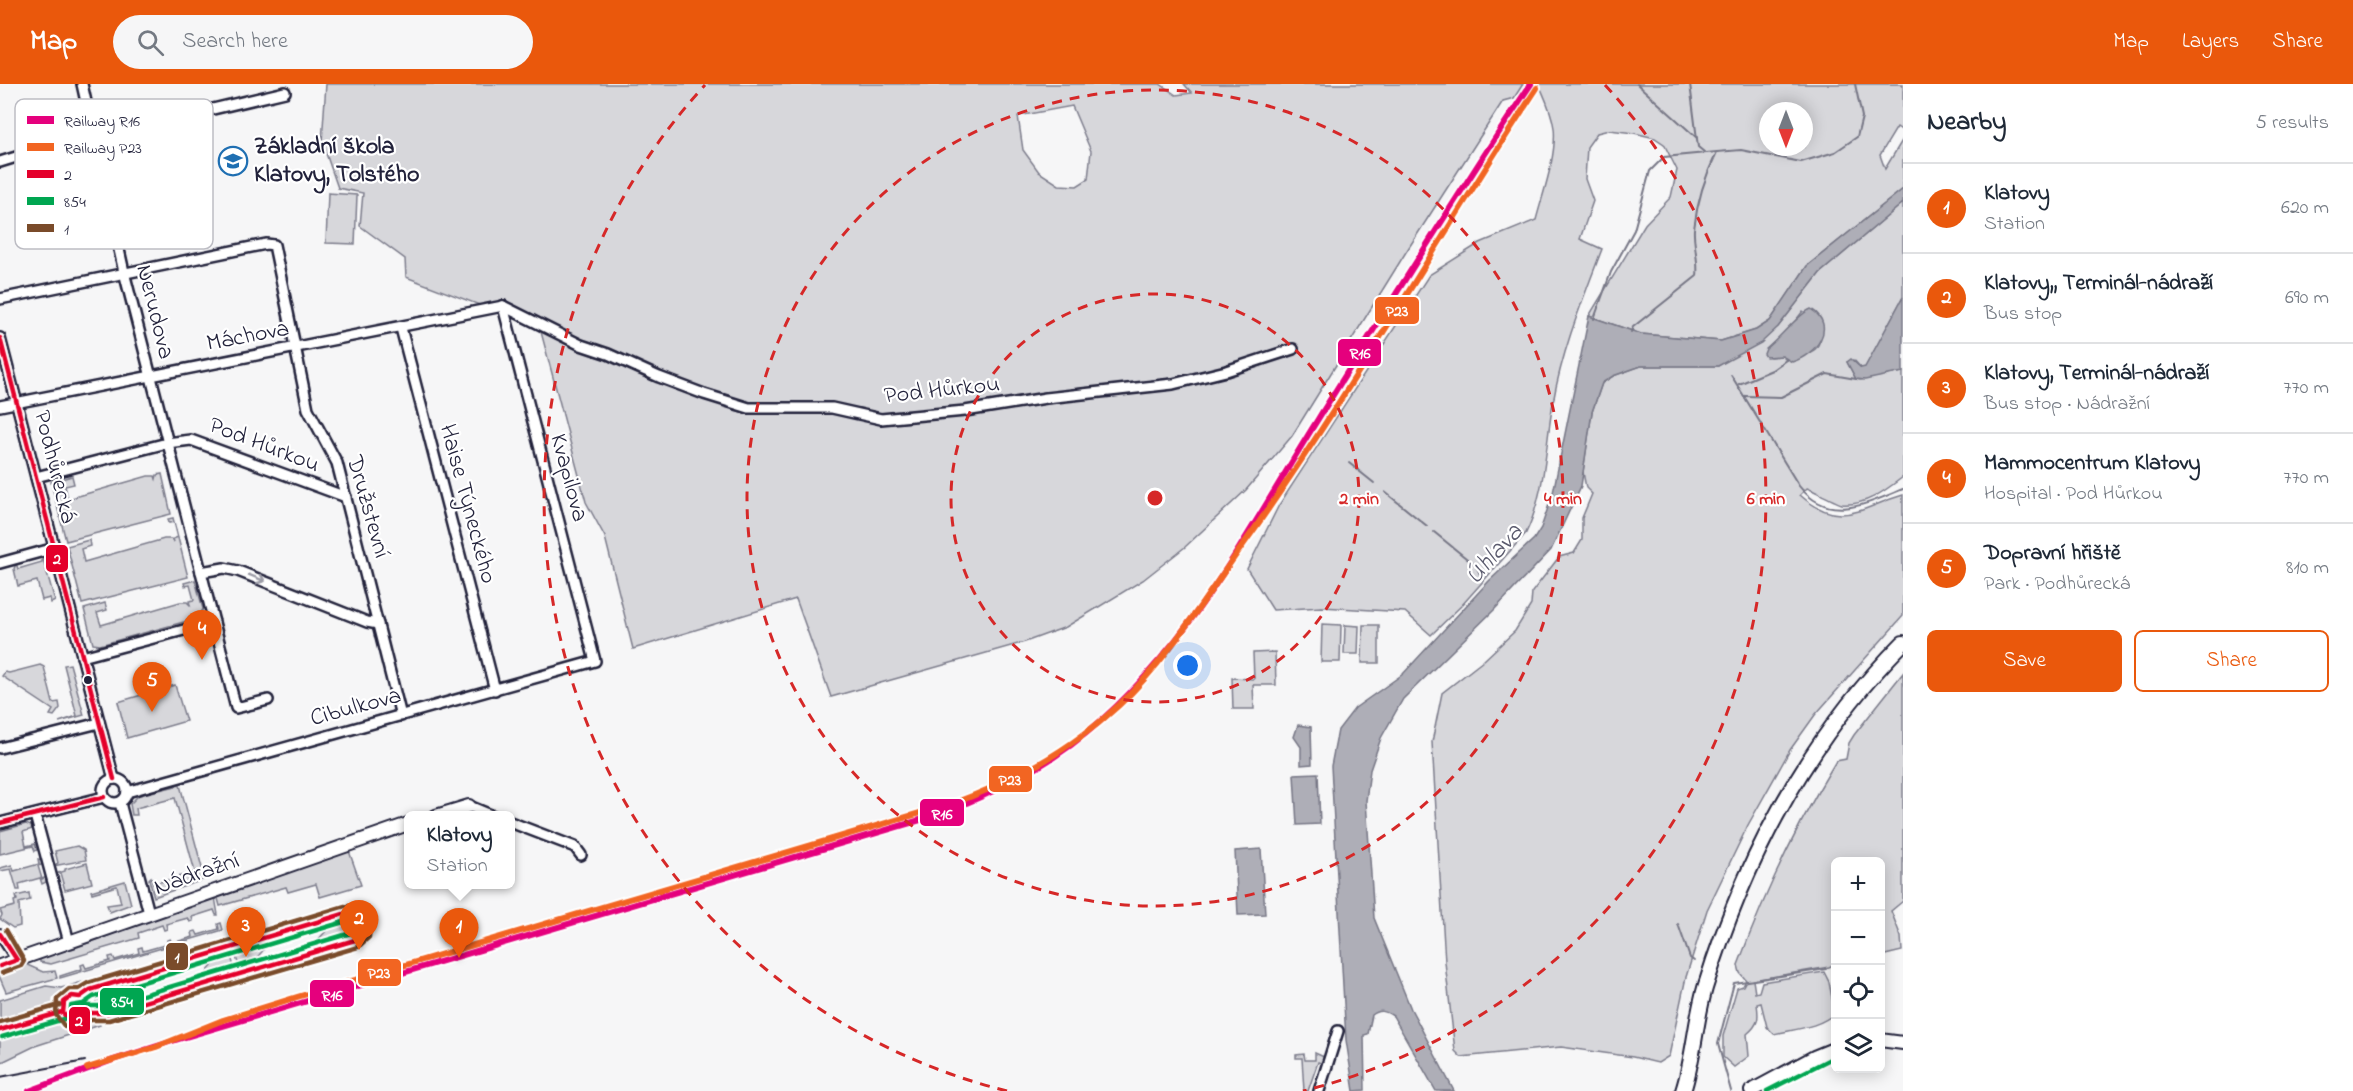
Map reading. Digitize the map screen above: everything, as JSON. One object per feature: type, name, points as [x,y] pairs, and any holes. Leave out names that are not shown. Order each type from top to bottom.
[{"type":"main road","points":[[1686,1087],[1704,991],[1724,930],[1748,870],[1784,801],[1826,734],[1855,696],[1903,643]]},
{"type":"street","name":"Nerudova","points":[[82,84],[86,99]]},
{"type":"street","points":[[213,109],[285,92]]},
{"type":"street","points":[[0,162],[15,157]]},
{"type":"street","name":"Družstevní","points":[[124,272],[271,243],[275,249],[308,409],[337,463],[401,716]]},
{"type":"street","name":"Nerudova","points":[[119,249],[167,443]]},
{"type":"street","points":[[0,299],[124,272]]},
{"type":"street","name":"Máchova","points":[[0,406],[503,306]]},
{"type":"street","name":"Pod Hůrkou","points":[[503,306],[581,345],[704,394],[749,408],[832,408],[881,419],[965,411],[1046,398],[1173,384],[1226,371],[1293,349]]},
{"type":"street","name":"Kvapilova","points":[[503,306],[596,661]]},
{"type":"street","name":"Haise Týneckého","points":[[401,328],[495,690]]},
{"type":"street","name":"Podhůrecká","points":[[0,338],[114,779]]},
{"type":"street","name":"Pod Hůrkou","points":[[36,477],[167,443],[191,440],[346,497]]},
{"type":"street","points":[[167,443],[236,708],[268,700]]},
{"type":"street","points":[[0,563],[54,548]]},
{"type":"street","points":[[201,572],[224,568],[238,571],[367,622],[378,624]]},
{"type":"street","points":[[82,657],[213,622]]},
{"type":"street","name":"Cibulkova","points":[[127,792],[596,661]]},
{"type":"street","points":[[0,748],[99,723]]},
{"type":"street","points":[[114,779],[122,782],[127,792],[126,797],[120,802],[111,803],[104,797],[103,791],[105,784],[114,779]]},
{"type":"street","points":[[0,823],[104,797]]},
{"type":"street","points":[[120,802],[149,914]]},
{"type":"street","points":[[452,811],[469,806],[481,811]]},
{"type":"street","points":[[35,815],[69,942]]},
{"type":"street","points":[[515,824],[575,847],[581,855]]},
{"type":"street","name":"Nádražní","points":[[0,966],[404,825]]},
{"type":"street","points":[[0,934],[17,960]]},
{"type":"street","points":[[1319,1091],[1338,1031]]},
{"type":"street","points":[[1885,1041],[1903,1043]]},
{"type":"street","points":[[1751,1091],[1831,1050]]},
{"type":"shaded area","points":[[326,84],[1160,84],[1176,95],[1192,93],[1184,84],[1523,84],[1514,98],[1503,101],[1292,436],[1246,490],[1185,547],[1143,580],[1066,627],[1025,642],[831,697],[796,599],[633,649],[605,537],[586,502],[540,328],[406,277],[405,259],[360,226],[363,193],[338,188],[322,142]],"holes":[[[1072,106],[1091,151],[1088,179],[1077,186],[1059,185],[1039,172],[1023,150],[1018,116]]]},
{"type":"shaded area","points":[[1539,84],[1903,84],[1903,131],[1897,127],[1880,155],[1885,169],[1903,139],[1903,189],[1807,266],[1770,321],[1756,330],[1721,341],[1641,334],[1589,316],[1645,224],[1671,197],[1677,170],[1664,144],[1655,138],[1609,130],[1597,133],[1587,147],[1585,179],[1593,201],[1580,239],[1602,249],[1562,364],[1553,403],[1538,501],[1526,533],[1462,605],[1431,635],[1405,612],[1322,607],[1273,610],[1247,569],[1279,505],[1429,275],[1480,243],[1536,220],[1553,150],[1554,128]]},
{"type":"shaded area","points":[[1903,189],[1903,203],[1820,273],[1778,327],[1761,343],[1718,366],[1641,366],[1613,376],[1602,383],[1592,412],[1581,486],[1551,550],[1494,610],[1403,699],[1381,738],[1370,770],[1366,801],[1374,918],[1411,1009],[1454,1091],[1436,1091],[1393,1016],[1380,1011],[1372,1015],[1368,1034],[1364,1035],[1365,1090],[1354,1091],[1346,1040],[1331,766],[1338,730],[1355,708],[1403,674],[1489,581],[1534,539],[1541,528],[1553,493],[1589,316],[1641,334],[1721,341],[1756,330],[1770,321],[1807,266]]},
{"type":"shaded area","points":[[328,193],[357,195],[355,244],[326,243]]},
{"type":"shaded area","points":[[1903,203],[1903,297],[1865,368],[1861,368],[1854,360],[1847,362],[1856,379],[1860,380],[1903,372],[1903,477],[1875,496],[1851,504],[1839,503],[1807,488],[1800,495],[1814,506],[1827,512],[1840,514],[1863,510],[1903,495],[1903,616],[1815,715],[1790,750],[1748,825],[1707,910],[1686,977],[1669,1056],[1658,1063],[1633,1057],[1561,1047],[1461,1057],[1455,1051],[1445,962],[1432,742],[1442,693],[1483,661],[1515,631],[1531,605],[1532,592],[1559,557],[1574,553],[1582,540],[1582,518],[1592,494],[1586,488],[1583,472],[1592,412],[1602,383],[1613,376],[1641,366],[1718,366],[1778,327],[1820,273]],"holes":[[[1803,311],[1822,326],[1819,342],[1813,351],[1786,360],[1782,356],[1770,357],[1766,350],[1789,329]]]},
{"type":"shaded area","points":[[1903,297],[1903,372],[1865,380],[1856,379],[1847,362],[1851,359],[1861,368],[1865,367]]},
{"type":"shaded area","points":[[1811,309],[1823,323],[1821,339],[1816,347],[1792,362],[1782,356],[1766,357],[1764,354],[1766,349],[1806,311]]},
{"type":"shaded area","points":[[162,474],[171,514],[66,541],[51,482],[72,476],[74,484],[65,486],[68,499],[148,476],[155,476],[156,479],[157,475]]},
{"type":"shaded area","points":[[178,537],[188,577],[82,604],[67,546],[89,540],[90,546],[81,549],[84,562],[164,539],[171,539],[174,542],[173,539]]},
{"type":"shaded area","points":[[42,555],[55,601],[51,603],[50,598],[42,600],[37,581],[18,586],[14,569],[16,563],[18,569],[42,562]]},
{"type":"shaded area","points":[[195,580],[203,609],[198,618],[100,645],[93,644],[84,609],[105,603],[107,610],[97,613],[101,625],[180,602],[187,602],[190,605],[189,601],[194,600],[190,585],[185,586],[184,583]]},
{"type":"shaded area","points":[[1322,624],[1341,625],[1340,662],[1321,662]]},
{"type":"shaded area","points":[[1345,625],[1359,626],[1358,654],[1344,654]]},
{"type":"shaded area","points":[[1363,625],[1379,625],[1379,663],[1362,663]]},
{"type":"shaded area","points":[[1275,652],[1276,685],[1253,685],[1254,709],[1233,709],[1232,678],[1254,679],[1253,653]]},
{"type":"shaded area","points":[[70,664],[84,715],[59,722],[77,716],[64,665]]},
{"type":"shaded area","points":[[40,665],[44,667],[53,703],[59,702],[60,708],[54,716],[50,715],[53,710],[2,676],[5,672]]},
{"type":"shaded area","points":[[1903,673],[1903,901],[1891,911],[1901,937],[1902,951],[1885,955],[1885,857],[1831,857],[1831,966],[1753,980],[1755,993],[1759,992],[1762,982],[1824,972],[1831,992],[1831,1016],[1814,1025],[1774,1034],[1767,1027],[1761,1003],[1757,1004],[1757,1020],[1747,1034],[1749,1056],[1734,1067],[1723,1057],[1723,1036],[1737,988],[1743,986],[1746,980],[1740,973],[1738,965],[1759,912],[1794,836],[1836,761],[1846,759],[1849,743]]},
{"type":"shaded area","points":[[175,685],[186,721],[127,738],[118,702]]},
{"type":"shaded area","points":[[1298,725],[1311,727],[1312,764],[1301,765],[1301,747],[1294,737]]},
{"type":"shaded area","points":[[1318,773],[1320,824],[1297,825],[1294,774]]},
{"type":"shaded area","points":[[180,785],[205,879],[154,897],[149,879],[151,877],[153,884],[195,872],[175,798],[136,808],[137,815],[132,815],[130,804],[139,795]]},
{"type":"shaded area","points":[[26,824],[32,829],[23,832],[26,846],[35,844],[37,850],[35,851],[33,846],[0,854],[0,831]]},
{"type":"shaded area","points":[[77,846],[84,850],[86,860],[53,866],[58,863],[55,851]]},
{"type":"shaded area","points":[[1261,849],[1265,914],[1238,915],[1235,851]]},
{"type":"shaded area","points":[[349,851],[361,885],[320,897],[316,884],[288,892],[286,887],[220,906],[217,895],[224,895]]},
{"type":"shaded area","points":[[38,859],[44,864],[38,866],[42,879],[47,877],[46,882],[42,884],[40,878],[19,884],[20,890],[17,890],[11,869],[0,871],[0,868],[12,865],[14,871],[39,864]]},
{"type":"shaded area","points":[[87,863],[92,883],[65,890],[60,873],[55,874]]},
{"type":"shaded area","points":[[125,881],[131,904],[110,912],[107,905],[121,903],[117,886],[92,893],[91,891]]},
{"type":"shaded area","points":[[29,893],[30,900],[19,903],[20,926],[13,928],[0,919],[2,915],[0,910],[15,906],[16,896]]},
{"type":"shaded area","points":[[215,897],[218,915],[214,910],[192,917],[193,921],[190,922],[188,918],[166,924],[167,929],[164,930],[162,925],[138,933],[139,938],[51,964],[40,962],[40,958],[70,947],[72,949],[191,906],[192,903]]},
{"type":"shaded area","points":[[351,917],[360,925],[356,934],[311,947],[333,924]]},
{"type":"shaded area","points":[[221,923],[223,930],[60,978],[60,976],[82,969],[81,965],[84,964],[86,968],[110,961],[109,957],[113,956],[115,960],[139,953],[138,948],[142,947],[143,951],[168,944],[167,940],[170,939],[172,943],[193,937],[192,932],[196,931],[198,935],[219,929],[218,924]]},
{"type":"shaded area","points":[[268,941],[269,944],[251,964],[240,969],[234,951]]},
{"type":"shaded area","points":[[230,952],[235,971],[200,980],[219,958]]},
{"type":"shaded area","points":[[25,964],[43,972],[55,971],[57,978],[6,992],[0,972]]},
{"type":"shaded area","points":[[138,979],[140,983],[116,1005],[101,1006],[95,1001],[93,993]]},
{"type":"shaded area","points":[[86,981],[88,987],[65,991],[42,1012],[0,1025],[0,1000],[46,986],[61,988]]},
{"type":"shaded area","points":[[98,1021],[100,1025],[35,1046],[0,1063],[0,1035],[47,1022],[74,1027]]},
{"type":"shaded area","points":[[1315,1053],[1324,1057],[1324,1064],[1318,1062],[1308,1091],[1304,1091],[1302,1058],[1296,1058],[1296,1055],[1304,1054],[1305,1060],[1315,1060]]},
{"type":"waterway","points":[[1637,84],[1697,138]]},
{"type":"waterway","points":[[1690,84],[1698,147],[1704,152]]},
{"type":"waterway","points":[[1631,332],[1633,327],[1697,276],[1695,219],[1702,189],[1717,152],[1741,150],[1801,162],[1835,152],[1857,137],[1862,117],[1855,84]]},
{"type":"waterway","points":[[1594,319],[1611,272],[1634,230],[1650,171],[1664,157],[1717,152]]},
{"type":"waterway","points":[[1739,384],[1772,370],[1786,360]]},
{"type":"waterway","points":[[1745,396],[1781,397],[1827,374],[1856,379]]},
{"type":"waterway","points":[[1731,375],[1799,486],[1811,498],[1823,505],[1835,508],[1848,507],[1862,505],[1903,489]]},
{"type":"waterway","points":[[1349,463],[1374,483]]},
{"type":"waterway","points":[[1385,492],[1427,526]]},
{"type":"waterway","name":"Úhlava","points":[[1434,532],[1477,567],[1480,574]]},
{"type":"waterway","points":[[1678,924],[1690,958],[1694,961]]},
{"type":"waterway","points":[[1731,1091],[1718,1044],[1734,983],[1826,969]]},
{"type":"railway","points":[[0,1077],[85,1061]]},
{"type":"rail line","name":"R16","points":[[29,1091],[179,1039],[934,816],[970,802],[1039,767],[1071,745],[1110,712],[1146,676],[1179,636],[1238,551],[1423,251],[1531,84]]},
{"type":"rail line","name":"P23","points":[[87,1068],[156,1047],[223,1020],[297,997],[954,803],[999,785],[1062,750],[1119,705],[1152,670],[1182,632],[1316,438],[1537,88]]},
{"type":"transit line","name":"2","points":[[0,338],[114,779]]},
{"type":"transit line","name":"2","points":[[0,823],[104,797]]},
{"type":"transit line","name":"1","points":[[345,906],[88,983],[78,989],[69,989],[57,999],[56,1015],[65,1027],[81,1028],[90,1020],[109,1020],[358,947],[369,937],[370,921],[361,909],[348,906]]},
{"type":"transit line","name":"2","points":[[347,913],[357,915],[363,923],[362,934],[355,940],[107,1013],[87,1013],[79,1021],[68,1020],[63,1013],[64,1002],[72,996],[80,997],[90,990],[347,913]]},
{"type":"transit line","name":"854","points":[[347,921],[355,925],[355,930],[351,933],[106,1006],[85,1006],[76,1013],[71,1011],[71,1006],[83,1004],[93,997],[347,921]]},
{"type":"transit line","name":"1","points":[[2,973],[21,966],[24,961],[6,930]]},
{"type":"transit line","name":"2","points":[[0,934],[17,960],[0,966]]},
{"type":"transit line","name":"1","points":[[0,1022],[60,1005]]},
{"type":"transit line","name":"2","points":[[0,1030],[62,1012]]},
{"type":"transit line","name":"854","points":[[2,1037],[64,1019]]},
{"type":"transit line","name":"854","points":[[1767,1091],[1831,1059]]},
{"type":"place","name":"Základní škola Klatovy, Tolstého","points":[[233,161]]},
{"type":"place","name":"Mammocentrum Klatovy","points":[[202,660]]},
{"type":"place","name":"Dopravní hřiště","points":[[152,712]]},
{"type":"place","name":"Klatovy,, Terminál-nádraží","points":[[359,950]]},
{"type":"place","name":"Klatovy, Terminál-nádraží","points":[[246,957]]},
{"type":"place","name":"Klatovy","points":[[459,958]]}]
